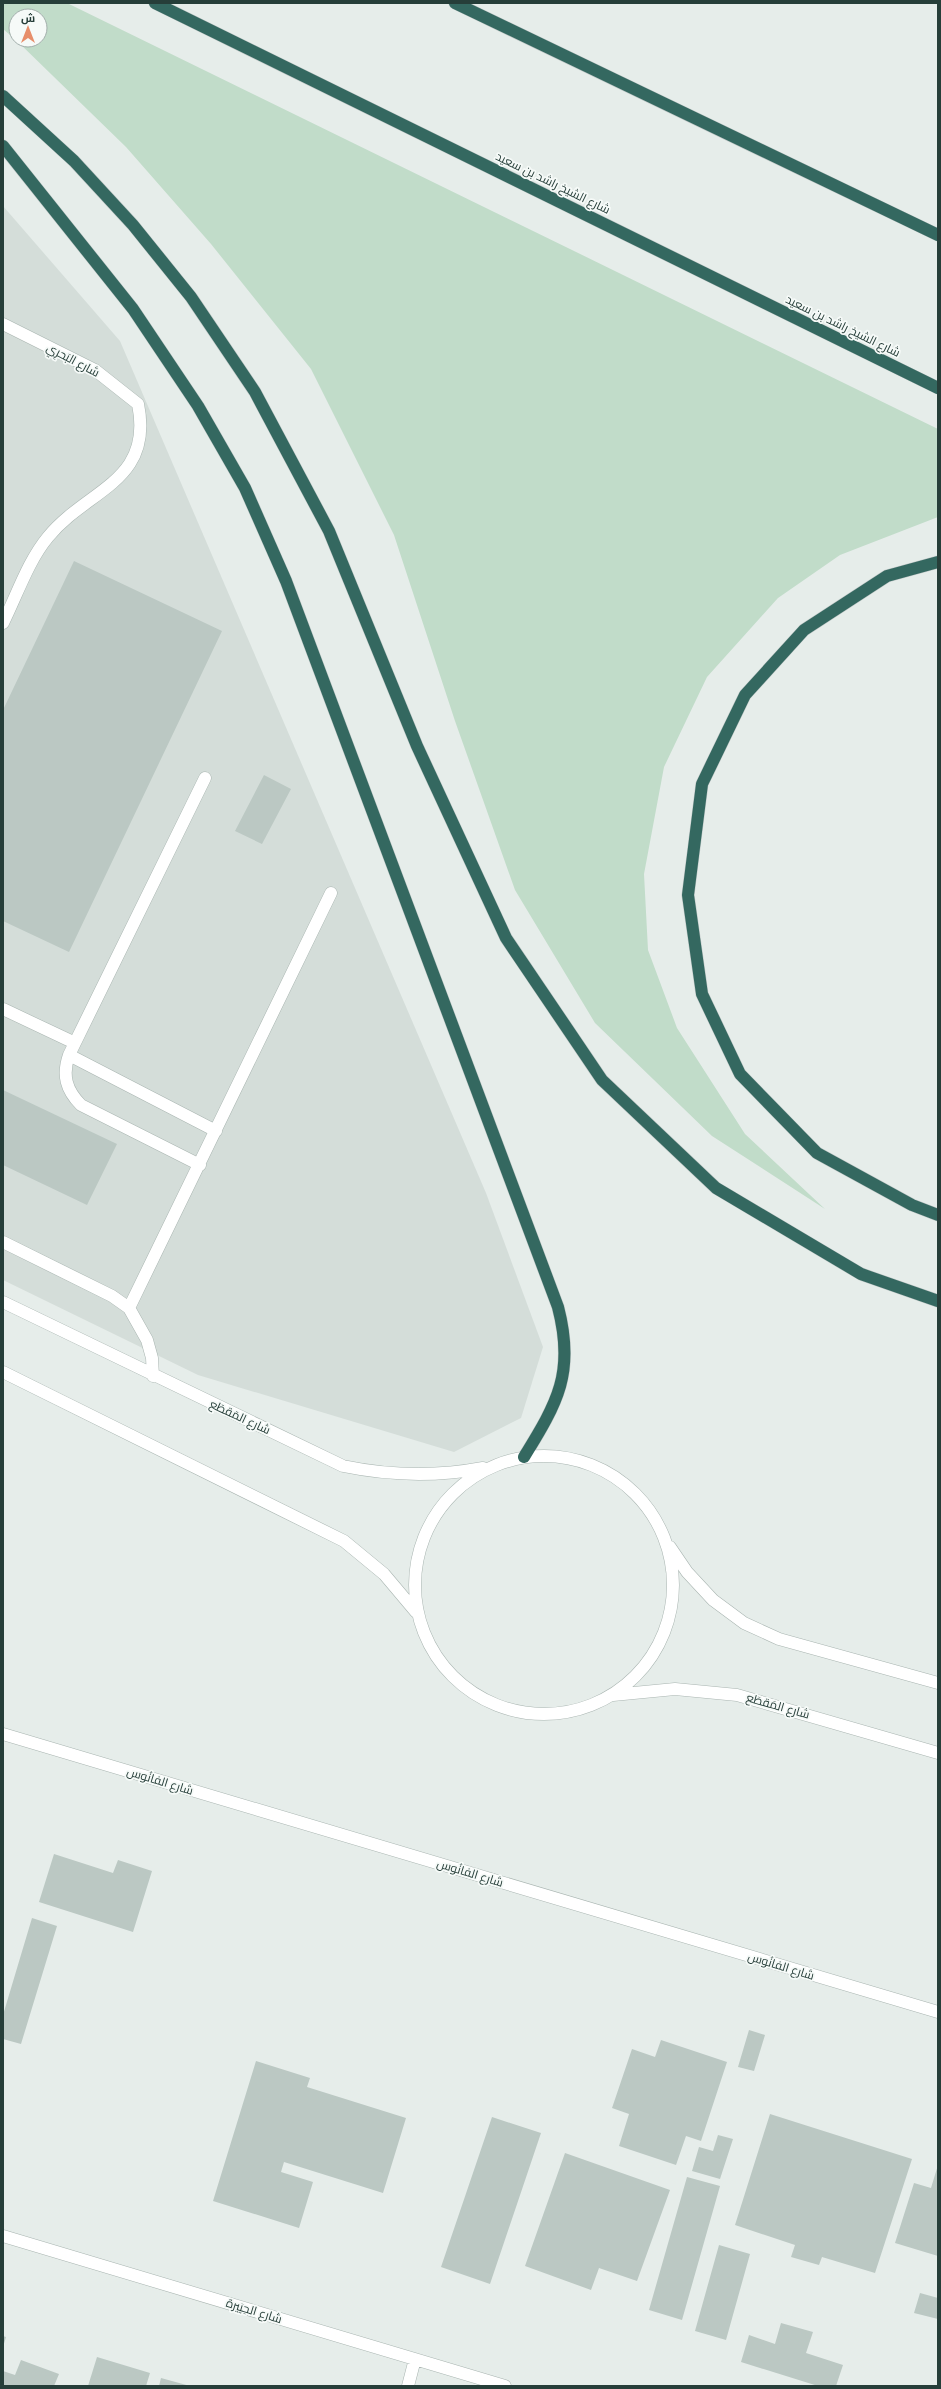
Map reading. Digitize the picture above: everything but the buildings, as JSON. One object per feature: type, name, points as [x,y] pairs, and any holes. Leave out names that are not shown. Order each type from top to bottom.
[{"type":"highway","name":"شارع الشيخ راشد بن سعيد","points":[[155,3],[938,388]]},
{"type":"highway","points":[[455,3],[938,236]]},
{"type":"highway","points":[[3,96],[74,161],[133,225],[191,297],[255,392],[329,531],[417,746],[506,938],[602,1080],[716,1188],[860,1274],[938,1301]]},
{"type":"highway","points":[[3,146],[133,309],[198,406],[244,488],[286,581],[558,1307],[564,1330],[565,1353],[563,1376],[557,1399],[547,1420],[524,1457]]},
{"type":"highway","points":[[938,562],[887,576],[804,630],[745,696],[702,784],[688,894],[702,994],[740,1074],[817,1154],[912,1205],[938,1215]]},
{"type":"street","name":"شارع البَحرِي","points":[[3,324],[95,370],[138,404],[142,420],[141,437],[136,453],[128,468],[117,480],[60,524],[47,538],[36,555],[3,623]]},
{"type":"street","points":[[200,1164],[81,1105],[73,1096],[65,1077],[69,1055],[205,778]]},
{"type":"street","points":[[129,1308],[331,893]]},
{"type":"street","points":[[3,1009],[75,1044]]},
{"type":"street","points":[[69,1055],[216,1131]]},
{"type":"street","points":[[3,1242],[112,1296],[129,1308],[147,1340],[152,1358],[153,1376]]},
{"type":"street","name":"شارع المَقطَع","points":[[3,1302],[153,1376],[343,1466],[372,1472],[402,1475],[432,1475],[490,1467]]},
{"type":"street","points":[[3,1372],[344,1541],[384,1574],[417,1613]]},
{"type":"street","points":[[666,1540],[674,1574],[672,1610],[660,1643],[640,1672],[613,1695],[580,1709],[545,1714],[510,1710],[477,1696],[446,1669],[429,1646],[417,1613],[414,1578],[420,1543],[436,1512],[460,1486],[490,1467],[524,1457],[559,1456],[594,1465],[624,1483],[649,1508],[666,1540],[687,1572],[713,1600],[744,1623],[779,1639],[938,1683]]},
{"type":"street","name":"شارع المَقطَع","points":[[613,1695],[675,1689],[737,1695],[938,1753]]},
{"type":"street","name":"شارع الفانُوس","points":[[3,1734],[938,2012]]},
{"type":"street","name":"شارع الحِيَيرة","points":[[3,2236],[505,2386]]},
{"type":"street","points":[[408,2386],[415,2359]]},
{"type":"shaded area","points":[[3,206],[120,341],[486,1193],[543,1347],[521,1418],[454,1452],[198,1375],[3,1280]]},
{"type":"green space","points":[[3,3],[67,3],[938,429],[938,517],[840,555],[778,598],[707,677],[664,767],[644,874],[648,950],[677,1028],[745,1134],[825,1209],[712,1136],[595,1023],[515,890],[455,721],[394,535],[311,369],[211,244],[126,147],[24,48],[48,48],[48,8],[8,8],[8,33],[3,29]]}]
